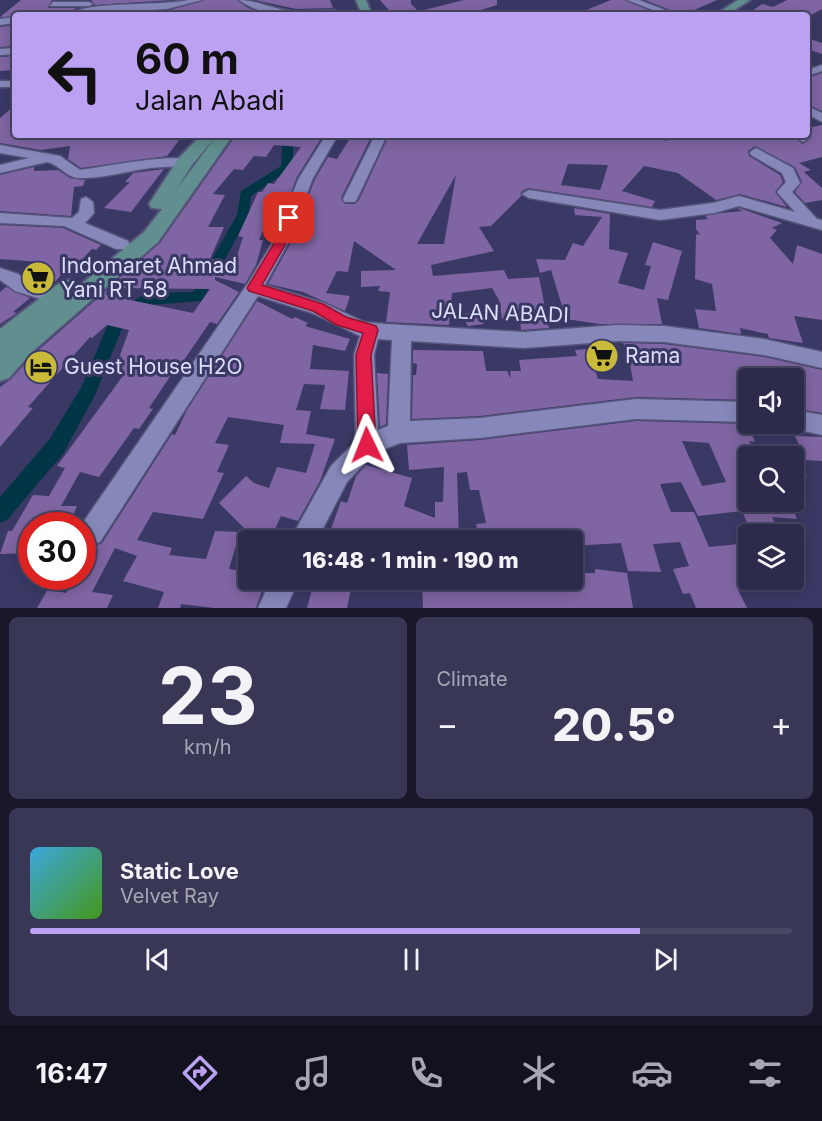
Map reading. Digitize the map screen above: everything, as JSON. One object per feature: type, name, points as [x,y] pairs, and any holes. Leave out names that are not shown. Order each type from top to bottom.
[{"type":"main road","points":[[725,12],[745,0]]},
{"type":"main road","points":[[0,343],[122,245],[144,224],[185,162],[206,138]]},
{"type":"main road","points":[[0,370],[23,345],[151,237],[223,138]]},
{"type":"street","points":[[243,0],[281,12]]},
{"type":"street","points":[[631,0],[665,12]]},
{"type":"street","points":[[87,12],[104,9],[150,9],[197,1]]},
{"type":"street","points":[[53,4],[85,4],[100,6],[104,9]]},
{"type":"street","points":[[270,10],[285,4]]},
{"type":"street","points":[[96,525],[254,288],[279,245],[306,178],[330,138]]},
{"type":"street","points":[[350,199],[380,138]]},
{"type":"street","points":[[0,149],[40,154],[47,158]]},
{"type":"street","points":[[756,152],[788,171],[793,183],[784,192],[818,224]]},
{"type":"street","points":[[0,169],[47,158],[56,159],[69,171],[79,174],[132,168],[148,163],[185,162]]},
{"type":"street","points":[[529,194],[660,214],[714,208],[739,201],[818,224]]},
{"type":"street","points":[[74,224],[87,213],[86,202]]},
{"type":"street","points":[[0,218],[63,220],[122,245]]},
{"type":"street","points":[[0,274],[12,278],[21,286],[57,297]]},
{"type":"street","name":"JALAN ABADI","points":[[254,288],[318,308],[342,321],[371,330],[524,340],[617,333],[664,334],[764,347],[822,360]]},
{"type":"street","points":[[367,445],[364,355],[371,330]]},
{"type":"street","points":[[399,432],[402,332]]},
{"type":"street","points":[[308,530],[339,474],[367,445],[399,432],[480,428],[636,408],[738,411]]},
{"type":"street","points":[[804,422],[822,425]]},
{"type":"street","points":[[272,608],[280,590]]},
{"type":"building","points":[[21,0],[52,0],[48,8],[77,8],[70,12],[12,12],[12,17],[0,17]]},
{"type":"building","points":[[91,0],[172,0],[95,5]]},
{"type":"building","points":[[204,0],[237,0],[248,8],[261,12],[152,12],[167,11]]},
{"type":"building","points":[[255,0],[330,0],[333,8],[296,9]]},
{"type":"building","points":[[380,0],[411,0],[411,4],[419,12],[390,12]]},
{"type":"building","points":[[464,0],[497,0],[497,5],[475,12],[420,12]]},
{"type":"building","points":[[611,0],[625,0],[653,12],[581,12]]},
{"type":"building","points":[[645,0],[717,0],[690,12],[675,12]]},
{"type":"building","points":[[787,0],[822,0],[822,9],[811,15],[810,12],[750,12],[762,4],[773,7]]},
{"type":"building","points":[[12,25],[12,46],[0,47],[0,27]]},
{"type":"building","points":[[810,39],[822,43],[822,54],[810,50]]},
{"type":"building","points":[[12,56],[12,70],[0,71],[0,57]]},
{"type":"building","points":[[822,73],[822,111],[810,105],[810,77]]},
{"type":"building","points":[[12,108],[12,138],[181,138],[167,156],[81,168],[68,159],[70,146],[41,150],[0,143],[0,118]]},
{"type":"building","points":[[822,125],[822,157],[799,163],[811,170],[804,172],[822,188],[822,200],[805,203],[795,192],[802,182],[795,167],[755,146],[748,151],[749,156],[780,175],[783,182],[775,192],[787,207],[740,194],[716,200],[678,173],[644,166],[622,191],[655,201],[652,207],[528,188],[521,192],[521,196],[491,226],[479,227],[494,251],[431,265],[433,276],[504,270],[508,279],[539,277],[549,328],[521,330],[520,319],[502,319],[499,300],[492,288],[452,293],[449,325],[386,322],[390,292],[378,291],[380,286],[361,287],[361,271],[396,270],[354,241],[348,272],[337,271],[326,293],[350,296],[345,311],[303,292],[268,284],[289,246],[315,179],[328,157],[337,159],[350,138],[371,138],[341,198],[345,204],[355,204],[359,200],[388,138],[660,138],[666,141],[670,138],[795,138],[803,144],[811,138],[810,127]],"holes":[[[568,164],[608,165],[600,190],[561,185]],[[456,175],[444,244],[417,244]]]},
{"type":"building","points":[[234,138],[321,138],[297,177],[290,195],[280,193],[275,201],[259,240],[263,240],[256,265],[245,284],[215,277],[215,280],[239,292],[217,324],[210,322],[149,408],[153,409],[139,429],[134,428],[99,477],[80,472],[61,506],[77,506],[74,512],[23,512],[33,495],[49,496],[65,468],[57,466],[125,373],[113,375],[129,330],[107,325],[92,338],[90,337],[28,407],[33,408],[0,447],[0,387],[107,290],[106,295],[193,313],[210,289],[108,288],[160,243]],"holes":[[[274,145],[301,147],[274,184],[268,183],[262,192],[258,192],[238,236],[243,237],[235,262],[210,259],[224,227],[208,227],[225,195],[213,194],[234,169],[243,170],[254,156],[266,157]]]},
{"type":"building","points":[[34,167],[34,171],[58,170],[70,178],[85,180],[83,186],[74,187],[71,216],[0,211],[0,175]]},
{"type":"building","points":[[164,169],[131,212],[104,208],[130,182],[125,182],[133,173]]},
{"type":"building","points":[[574,208],[610,214],[609,249],[628,253],[618,283],[644,290],[651,266],[645,265],[653,242],[682,251],[668,300],[657,298],[662,324],[599,324],[566,319],[551,270],[540,273],[536,259],[565,260],[573,243],[583,246],[602,217],[575,215]]},
{"type":"building","points":[[737,209],[782,223],[772,228],[777,230],[770,238],[793,264],[797,245],[822,254],[822,320],[794,316],[803,343],[769,338],[768,334],[740,328],[741,334],[699,328],[695,309],[716,311],[712,284],[695,279],[696,234],[700,235],[696,229],[696,220],[708,219],[705,216],[743,211]]},
{"type":"building","points":[[0,225],[63,228],[101,245],[96,250],[92,249],[79,263],[73,262],[51,286],[23,275],[40,262],[0,259]]},
{"type":"building","points":[[6,287],[30,298],[13,312],[17,313],[0,324],[0,292]]},
{"type":"building","points":[[257,301],[292,319],[295,317],[308,323],[305,326],[350,339],[345,351],[313,345],[310,369],[349,371],[345,410],[320,409],[325,385],[304,384],[296,410],[311,411],[306,434],[335,439],[320,481],[298,521],[281,516],[275,530],[246,530],[219,503],[246,476],[254,483],[269,488],[277,467],[306,473],[315,444],[280,443],[284,425],[228,417],[215,443],[229,445],[217,472],[224,473],[203,519],[153,512],[137,540],[172,548],[169,555],[206,559],[215,531],[238,532],[229,569],[238,570],[238,590],[262,590],[256,608],[214,608],[181,604],[180,608],[158,608],[164,592],[123,581],[137,556],[115,548],[96,584],[96,546],[102,543],[172,434],[175,435],[187,410]]},
{"type":"building","points":[[477,311],[484,324],[468,326],[462,315]]},
{"type":"building","points":[[623,343],[664,344],[764,357],[822,370],[822,413],[804,410],[804,368],[738,368],[738,400],[636,397],[480,416],[412,419],[413,375],[416,375],[417,364],[413,363],[413,350],[483,351],[486,371],[507,371],[511,379],[510,371],[521,371],[519,360],[577,356],[575,350],[588,349],[598,379],[633,381],[628,353]]},
{"type":"building","points":[[377,373],[388,374],[386,424],[380,427]]},
{"type":"building","points":[[636,421],[738,424],[738,434],[752,434],[755,442],[749,441],[752,446],[738,446],[738,511],[698,516],[681,482],[660,484],[671,512],[694,512],[709,547],[738,544],[738,590],[747,608],[696,608],[690,593],[683,594],[673,569],[689,566],[680,542],[653,544],[661,572],[628,571],[621,543],[583,545],[583,530],[477,530],[476,524],[486,523],[479,490],[470,490],[467,472],[457,473],[459,530],[331,530],[341,501],[347,503],[356,476],[366,465],[412,478],[404,506],[435,518],[435,502],[443,502],[444,467],[409,470],[407,445],[480,440]],"holes":[[[682,441],[709,443],[726,482],[702,486]]]},
{"type":"building","points":[[795,436],[822,437],[822,461],[806,460],[804,446],[800,446]]},
{"type":"building","points":[[742,512],[794,512],[797,519],[772,517],[775,524],[748,524]]},
{"type":"building","points":[[18,521],[18,553],[0,554],[8,531],[12,531]]},
{"type":"building","points":[[595,569],[627,573],[633,608],[423,608],[422,590],[583,590],[583,573],[595,573]]},
{"type":"building","points":[[47,590],[66,593],[68,590],[93,590],[92,592],[113,595],[107,608],[37,608]]},
{"type":"building","points":[[312,590],[351,590],[347,608],[307,608]]},
{"type":"waterway","points":[[0,513],[56,447],[89,390],[114,328],[129,311],[146,299],[197,297],[243,215],[245,194],[287,167],[288,138]]},
{"type":"place","name":"Indomaret Ahmad Yani RT 58","points":[[38,278]]},
{"type":"place","name":"Rama","points":[[602,356]]},
{"type":"place","name":"Guest House H2O","points":[[41,367]]},
{"type":"route","points":[[289,218],[279,245],[254,288],[318,308],[342,321],[371,330],[364,355],[367,445]]}]
